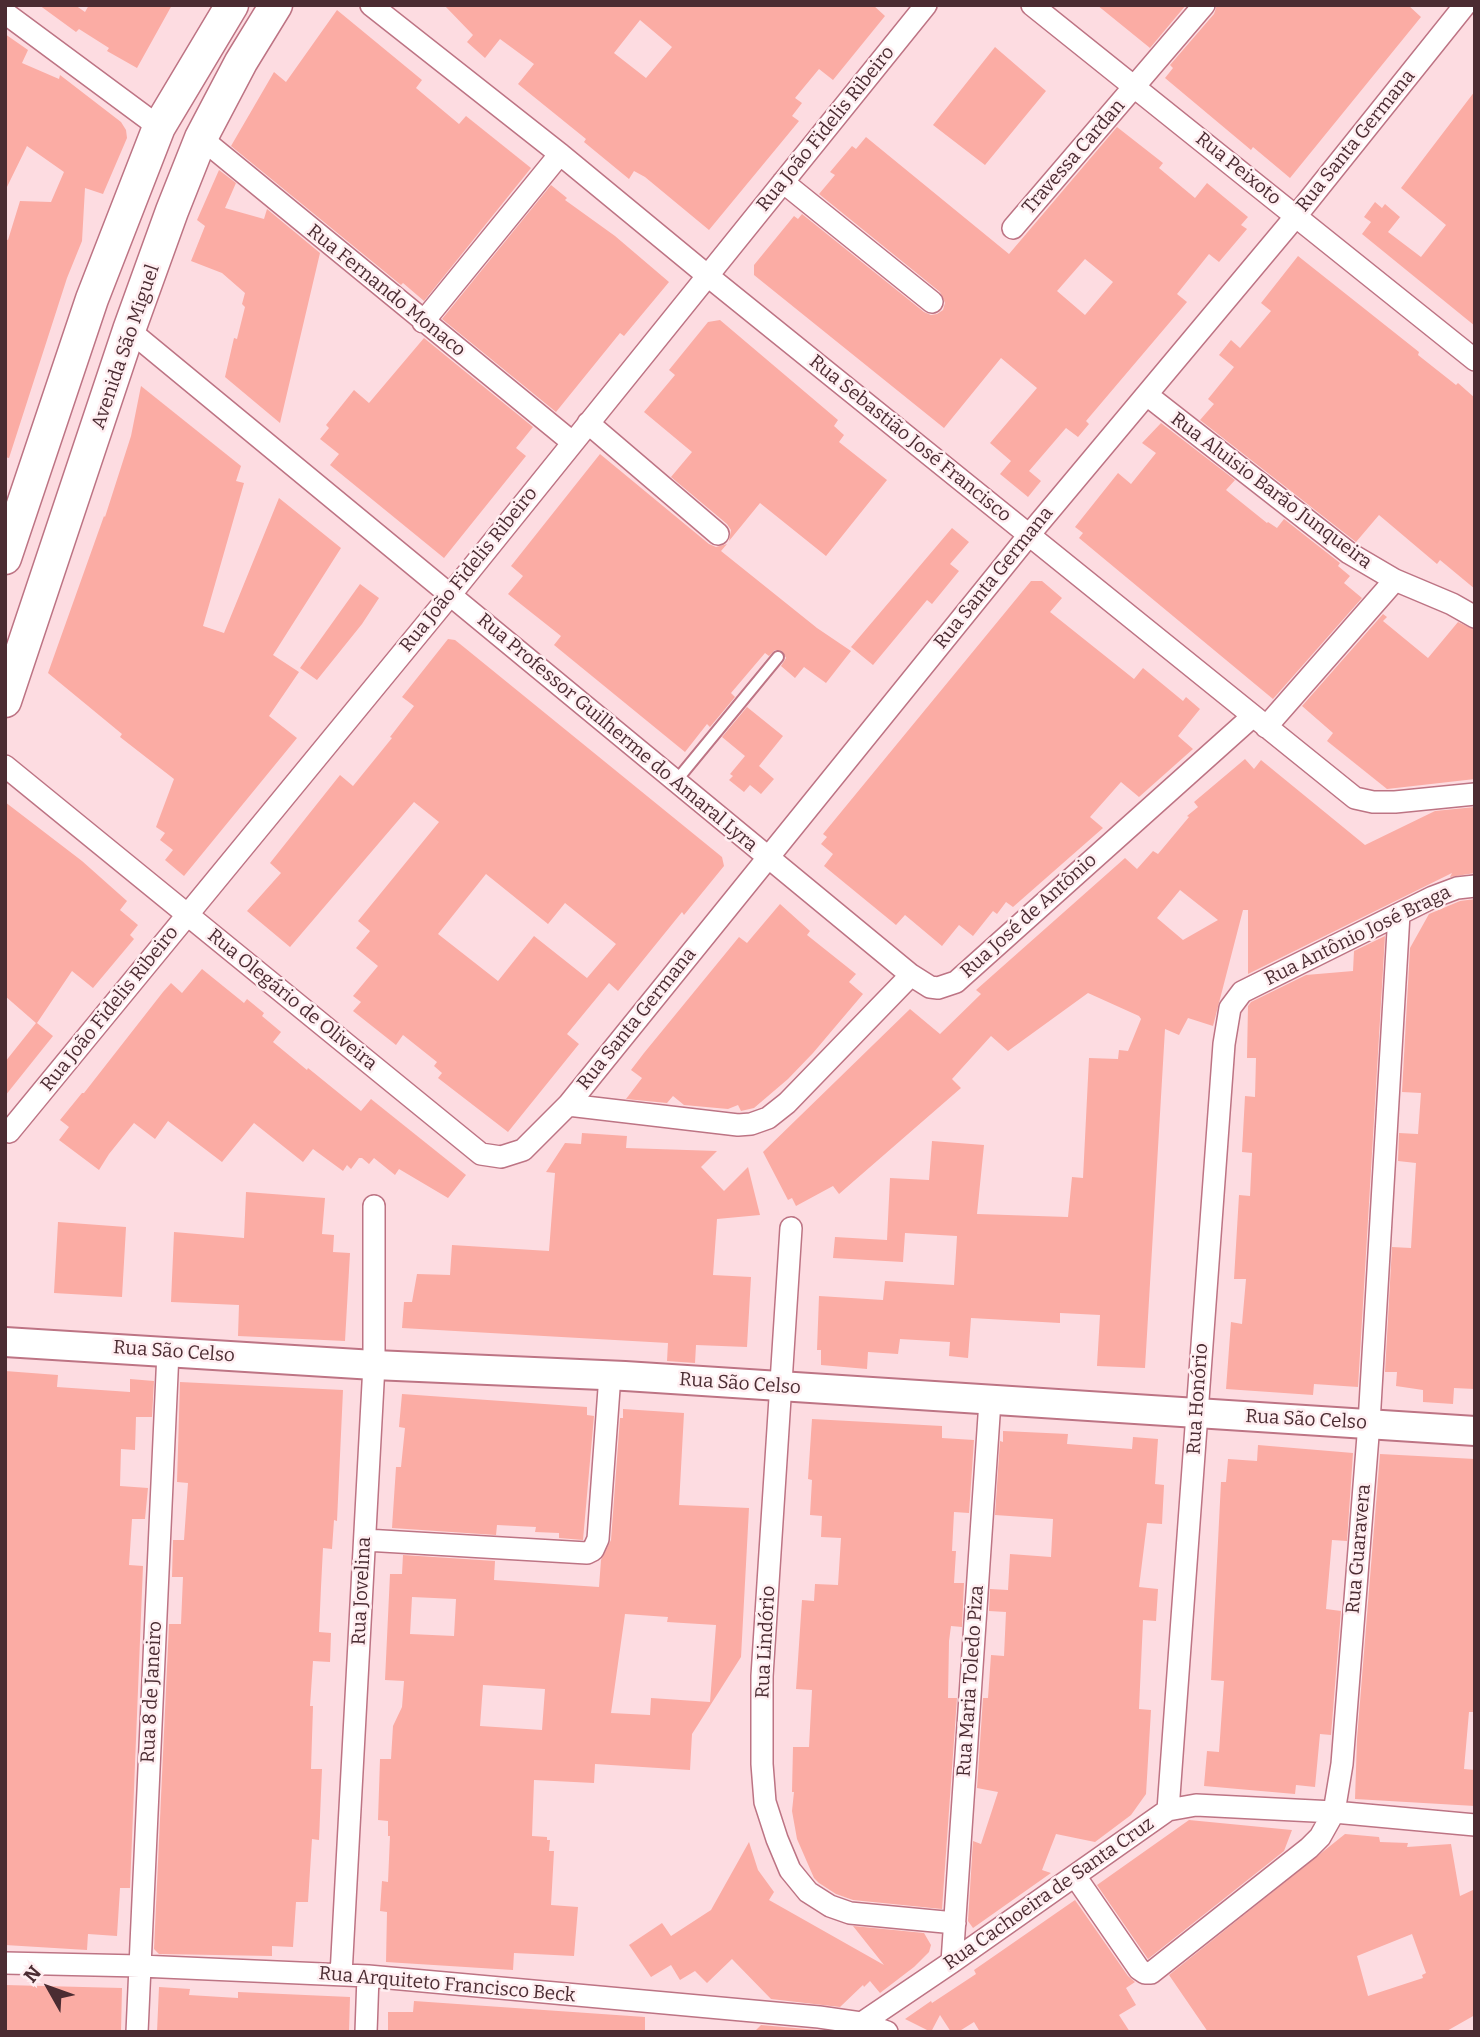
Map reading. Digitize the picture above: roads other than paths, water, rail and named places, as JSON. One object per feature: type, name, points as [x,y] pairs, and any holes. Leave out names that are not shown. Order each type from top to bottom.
[{"type":"main road","points":[[5,558],[92,299],[159,127],[232,5]]},
{"type":"main road","name":"Avenida São Miguel","points":[[5,701],[129,330],[172,211],[201,138],[241,62],[276,5]]},
{"type":"street","name":"Rua Sebastião José Francisco","points":[[371,5],[560,154],[1355,798],[1395,802],[1475,794]]},
{"type":"street","name":"Rua João Fidelis Ribeiro","points":[[9,1132],[451,594],[926,5]]},
{"type":"street","name":"Rua Peixoto","points":[[1032,5],[1475,360]]},
{"type":"street","name":"Travessa Cardan","points":[[1013,228],[1204,5]]},
{"type":"street","name":"Rua Santa Germana","points":[[523,1150],[568,1105],[766,857],[1029,535],[1296,216],[1465,5]]},
{"type":"street","points":[[5,13],[159,127]]},
{"type":"street","name":"Rua Fernando Monaco","points":[[201,138],[572,442]]},
{"type":"street","points":[[423,322],[560,154]]},
{"type":"street","points":[[782,182],[932,302]]},
{"type":"street","name":"Rua Professor Guilherme do Amaral Lyra","points":[[129,330],[911,975]]},
{"type":"street","name":"Rua Aluisio Barão Junqueira","points":[[1147,395],[1319,532],[1372,568],[1475,617]]},
{"type":"street","points":[[588,423],[718,534]]},
{"type":"street","name":"Rua José de Antônio","points":[[911,975],[930,987],[938,988],[956,982],[1259,722],[1395,580]]},
{"type":"street","name":"Rua Olegário de Oliveira","points":[[5,766],[481,1154],[501,1157],[523,1150]]},
{"type":"street","name":"Rua Antônio José Braga","points":[[1242,992],[1446,892],[1475,886]]},
{"type":"street","name":"Rua Guaravera","points":[[1074,1876],[1139,1969],[1144,1973],[1151,1973],[1309,1849],[1324,1831],[1334,1812],[1343,1751],[1369,1423],[1399,914]]},
{"type":"street","points":[[568,1105],[738,1125],[768,1118],[787,1103],[911,975]]},
{"type":"street","name":"Rua Honório","points":[[1168,1810],[1224,1044],[1230,1008],[1242,992]]},
{"type":"street","name":"Rua Jovelina","points":[[341,1975],[374,1365],[374,1206]]},
{"type":"street","name":"Rua Lindório","points":[[791,1228],[762,1676],[765,1802],[790,1870],[808,1892],[830,1906],[850,1913],[955,1923]]},
{"type":"street","name":"Rua São Celso","points":[[5,1342],[374,1365],[610,1375],[1475,1431]]},
{"type":"street","name":"Rua 8 de Janeiro","points":[[137,2032],[168,1352]]},
{"type":"street","points":[[365,1540],[587,1553],[593,1550],[598,1539],[610,1375]]},
{"type":"street","name":"Rua Maria Toledo Piza","points":[[952,1962],[990,1401]]},
{"type":"street","name":"Rua Cachoeira de Santa Cruz","points":[[855,2027],[1168,1810],[1196,1805],[1334,1812],[1475,1825]]},
{"type":"street","name":"Rua Arquiteto Francisco Beck","points":[[5,1963],[368,1976],[887,2032]]},
{"type":"street","points":[[366,2032],[368,1976]]},
{"type":"lane","points":[[676,781],[778,657]]}]
